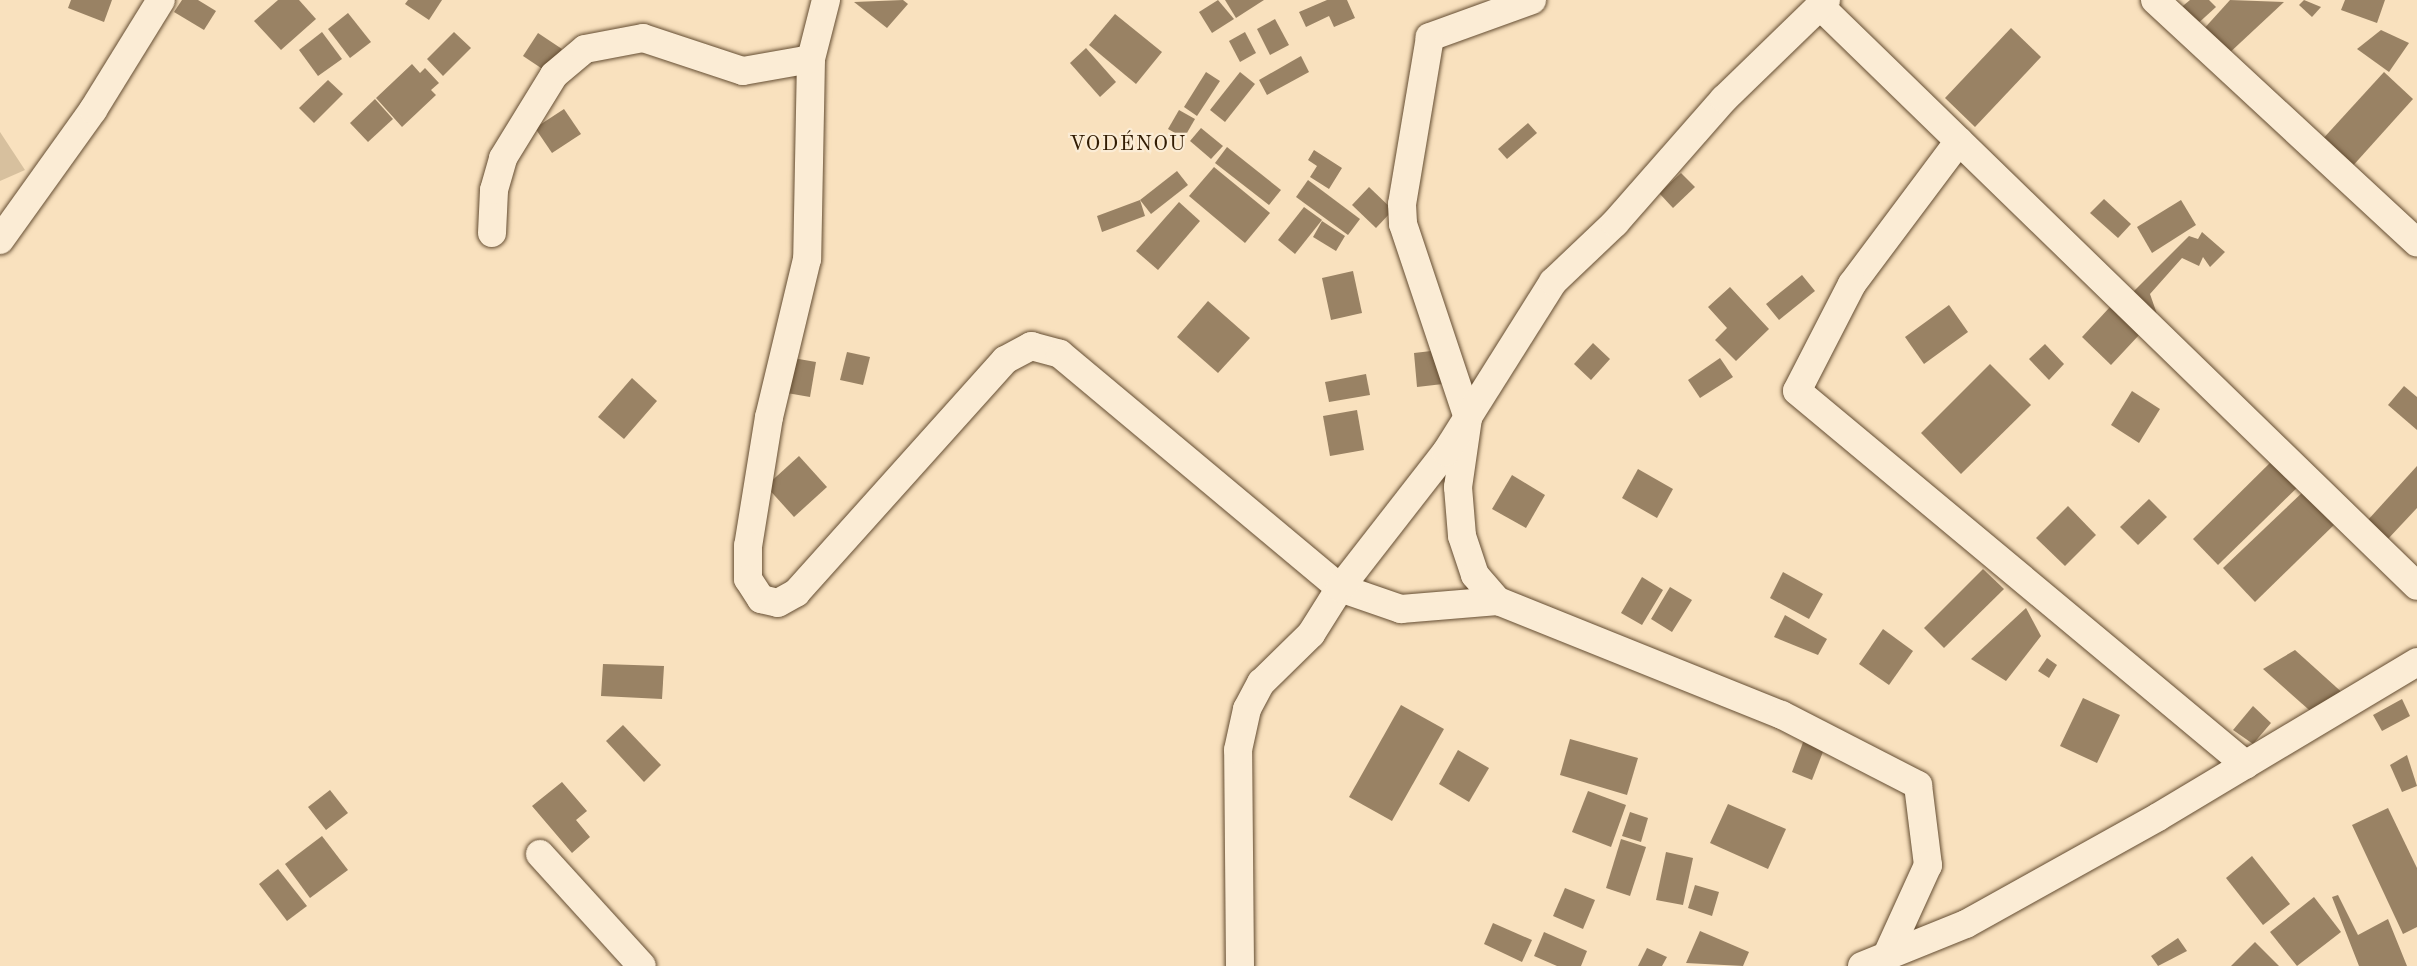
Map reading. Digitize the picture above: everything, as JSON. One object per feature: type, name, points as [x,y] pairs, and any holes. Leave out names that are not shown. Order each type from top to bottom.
[{"type":"street","points":[[0,240],[93,110],[160,0]]},
{"type":"street","points":[[826,0],[811,59],[807,259],[769,417],[748,546],[748,579],[761,599],[778,603],[796,593],[1005,360],[1031,346],[1060,354],[1340,588],[1401,609],[1497,602],[1782,715],[1918,785],[1928,865],[1885,959]]},
{"type":"street","points":[[1497,602],[1475,574],[1462,536],[1458,487],[1468,418],[1403,224],[1413,119],[1430,36],[1532,0]]},
{"type":"street","points":[[2155,0],[2417,243]]},
{"type":"street","points":[[1240,966],[1238,750],[1247,709],[1262,683],[1311,634],[1340,588],[1468,418],[1553,282],[1629,209],[1724,99],[1823,3],[1959,141],[2417,586]]},
{"type":"street","points":[[492,233],[494,190],[503,158],[554,75],[585,49],[643,38],[743,71],[811,59]]},
{"type":"street","points":[[1959,141],[1852,284],[1797,392],[2246,765]]},
{"type":"street","points":[[1862,966],[1885,959],[1966,924],[2246,765],[2417,662]]},
{"type":"street","points":[[540,854],[642,966]]},
{"type":"shaded area","points":[[0,132],[25,170],[0,181]]},
{"type":"building","points":[[71,0],[112,0],[104,22],[68,8]]},
{"type":"building","points":[[182,0],[198,0],[216,11],[204,30],[174,12]]},
{"type":"building","points":[[278,0],[299,0],[316,19],[281,50],[254,21]]},
{"type":"building","points":[[408,0],[442,0],[429,20],[405,4]]},
{"type":"building","points":[[903,0],[908,4],[887,28],[854,2]]},
{"type":"building","points":[[1218,0],[1234,19],[1212,33],[1199,12]]},
{"type":"building","points":[[1225,0],[1264,0],[1236,18]]},
{"type":"building","points":[[1327,0],[1347,0],[1355,18],[1334,27],[1329,16],[1306,27],[1299,12]]},
{"type":"building","points":[[2190,0],[2209,0],[2216,7],[2194,27],[2178,10]]},
{"type":"building","points":[[2230,0],[2284,2],[2225,57],[2201,32]]},
{"type":"building","points":[[2304,0],[2321,7],[2312,17],[2299,5]]},
{"type":"building","points":[[2345,0],[2385,0],[2377,23],[2341,10]]},
{"type":"building","points":[[348,13],[371,42],[350,58],[328,29]]},
{"type":"building","points":[[1115,14],[1162,52],[1136,84],[1089,45]]},
{"type":"building","points":[[1275,19],[1289,45],[1270,55],[1257,29]]},
{"type":"building","points":[[2011,28],[2041,57],[1975,127],[1945,98]]},
{"type":"building","points":[[2381,30],[2409,43],[2389,72],[2357,49]]},
{"type":"building","points":[[322,32],[342,59],[318,76],[299,50]]},
{"type":"building","points":[[454,32],[471,48],[443,76],[427,59]]},
{"type":"building","points":[[1245,32],[1256,53],[1240,62],[1229,41]]},
{"type":"building","points":[[538,33],[562,49],[547,72],[523,56]]},
{"type":"building","points":[[1086,48],[1116,82],[1100,97],[1070,63]]},
{"type":"building","points":[[1301,56],[1309,72],[1267,95],[1259,80]]},
{"type":"building","points":[[412,64],[420,73],[425,68],[439,83],[431,90],[436,95],[402,127],[376,98]]},
{"type":"building","points":[[1206,72],[1220,81],[1197,116],[1184,107]]},
{"type":"building","points":[[1240,72],[1255,84],[1225,122],[1210,110]]},
{"type":"building","points":[[2384,72],[2413,99],[2350,169],[2320,142]]},
{"type":"building","points":[[328,80],[343,94],[314,123],[299,108]]},
{"type":"building","points":[[375,99],[393,119],[368,142],[350,123]]},
{"type":"building","points":[[564,109],[581,134],[552,153],[535,128]]},
{"type":"building","points":[[1179,110],[1195,119],[1184,138],[1168,129]]},
{"type":"building","points":[[1528,123],[1537,133],[1507,159],[1498,149]]},
{"type":"building","points":[[1201,128],[1223,146],[1211,159],[1190,141]]},
{"type":"building","points":[[1227,147],[1281,190],[1269,205],[1215,163]]},
{"type":"building","points":[[1314,150],[1342,168],[1329,189],[1310,177],[1317,166],[1308,160]]},
{"type":"building","points":[[1214,167],[1270,213],[1245,243],[1189,196]]},
{"type":"building","points":[[1177,171],[1188,185],[1151,214],[1140,200]]},
{"type":"building","points":[[1681,173],[1695,187],[1673,208],[1659,193]]},
{"type":"building","points":[[1308,180],[1360,219],[1348,235],[1296,197]]},
{"type":"building","points":[[1369,187],[1393,210],[1376,228],[1352,205]]},
{"type":"building","points":[[2104,199],[2131,224],[2118,238],[2090,213]]},
{"type":"building","points":[[1140,200],[1145,216],[1102,232],[1097,216]]},
{"type":"building","points":[[2181,200],[2196,225],[2152,253],[2137,227]]},
{"type":"building","points":[[1179,202],[1200,221],[1158,270],[1136,251]]},
{"type":"building","points":[[1304,207],[1322,220],[1295,254],[1278,240]]},
{"type":"building","points":[[1322,221],[1345,236],[1336,251],[1313,237]]},
{"type":"building","points":[[2202,232],[2225,252],[2210,267],[2203,257],[2199,266],[2182,258],[2150,294],[2158,317],[2131,294],[2189,236],[2198,239]]},
{"type":"building","points":[[1353,271],[1362,313],[1331,320],[1322,278]]},
{"type":"building","points":[[1802,275],[1815,291],[1779,320],[1766,304]]},
{"type":"building","points":[[1730,287],[1769,329],[1736,361],[1715,340],[1727,328],[1708,307]]},
{"type":"building","points":[[1208,301],[1250,338],[1218,373],[1177,337]]},
{"type":"building","points":[[1949,305],[1968,332],[1924,364],[1905,337]]},
{"type":"building","points":[[2110,307],[2140,334],[2111,365],[2082,337]]},
{"type":"building","points":[[1593,343],[1610,359],[1591,380],[1574,364]]},
{"type":"building","points":[[2045,344],[2064,364],[2049,380],[2029,359]]},
{"type":"building","points":[[1440,350],[1443,384],[1417,387],[1414,353]]},
{"type":"building","points":[[847,352],[870,357],[863,385],[840,380]]},
{"type":"building","points":[[793,358],[816,362],[810,397],[787,393]]},
{"type":"building","points":[[1720,358],[1733,377],[1700,398],[1688,380]]},
{"type":"building","points":[[1990,364],[2031,405],[1961,474],[1921,433]]},
{"type":"building","points":[[1366,374],[1370,395],[1329,402],[1325,382]]},
{"type":"building","points":[[632,378],[657,401],[624,439],[598,417]]},
{"type":"building","points":[[2404,386],[2417,397],[2417,430],[2388,405]]},
{"type":"building","points":[[2132,391],[2160,409],[2139,443],[2111,425]]},
{"type":"building","points":[[1357,410],[1364,450],[1330,456],[1323,416]]},
{"type":"building","points":[[2279,454],[2305,480],[2218,565],[2193,539]]},
{"type":"building","points":[[799,456],[827,487],[794,517],[766,486]]},
{"type":"building","points":[[2417,466],[2417,508],[2387,540],[2367,521]]},
{"type":"building","points":[[1638,469],[1673,489],[1657,518],[1622,498]]},
{"type":"building","points":[[1512,475],[1545,495],[1526,528],[1492,509]]},
{"type":"building","points":[[2306,489],[2337,522],[2255,602],[2223,568]]},
{"type":"building","points":[[2149,499],[2167,517],[2138,545],[2120,527]]},
{"type":"building","points":[[2068,506],[2096,535],[2065,566],[2036,538]]},
{"type":"building","points":[[1983,569],[2004,589],[1944,648],[1924,628]]},
{"type":"building","points":[[1783,572],[1823,594],[1809,619],[1770,598]]},
{"type":"building","points":[[1642,577],[1663,590],[1642,625],[1621,613]]},
{"type":"building","points":[[1670,587],[1692,600],[1672,632],[1651,619]]},
{"type":"building","points":[[2026,608],[2041,636],[2006,681],[1971,659]]},
{"type":"building","points":[[1785,615],[1827,639],[1818,655],[1774,637]]},
{"type":"building","points":[[1883,629],[1913,651],[1889,685],[1859,664]]},
{"type":"building","points":[[2295,650],[2346,696],[2317,717],[2263,669]]},
{"type":"building","points":[[2047,658],[2057,665],[2049,678],[2038,671]]},
{"type":"building","points":[[603,664],[664,666],[662,699],[601,696]]},
{"type":"building","points":[[2083,698],[2120,715],[2097,763],[2060,746]]},
{"type":"building","points":[[2402,699],[2410,716],[2382,731],[2373,715]]},
{"type":"building","points":[[1401,705],[1444,729],[1392,821],[1349,797]]},
{"type":"building","points":[[2253,706],[2271,723],[2253,744],[2233,730]]},
{"type":"building","points":[[623,725],[661,765],[644,782],[606,741]]},
{"type":"building","points":[[1805,737],[1826,744],[1812,780],[1792,772]]},
{"type":"building","points":[[1570,739],[1638,758],[1627,795],[1560,775]]},
{"type":"building","points":[[1458,750],[1489,768],[1469,802],[1439,784]]},
{"type":"building","points":[[2407,755],[2417,786],[2402,792],[2390,765]]},
{"type":"building","points":[[562,782],[587,811],[576,820],[590,837],[572,853],[532,806]]},
{"type":"building","points":[[330,790],[348,813],[326,830],[308,807]]},
{"type":"building","points":[[1588,791],[1626,805],[1611,847],[1572,832]]},
{"type":"building","points":[[1728,804],[1786,829],[1768,869],[1710,843]]},
{"type":"building","points":[[2388,808],[2417,868],[2417,927],[2403,934],[2352,825]]},
{"type":"building","points":[[1630,812],[1648,818],[1641,842],[1622,836]]},
{"type":"building","points":[[322,836],[348,870],[310,898],[285,864]]},
{"type":"building","points":[[1621,839],[1646,847],[1630,896],[1606,888]]},
{"type":"building","points":[[1666,852],[1693,858],[1683,905],[1656,900]]},
{"type":"building","points":[[2252,856],[2290,904],[2263,925],[2226,878]]},
{"type":"building","points":[[278,869],[307,906],[287,921],[259,884]]},
{"type":"building","points":[[1695,885],[1719,892],[1712,916],[1688,908]]},
{"type":"building","points":[[1565,888],[1595,900],[1583,929],[1553,916]]},
{"type":"building","points":[[2338,895],[2358,935],[2388,919],[2407,966],[2359,966],[2332,897]]},
{"type":"building","points":[[2314,897],[2341,932],[2297,966],[2270,932]]},
{"type":"building","points":[[1493,923],[1532,940],[1522,962],[1484,944]]},
{"type":"building","points":[[1700,931],[1749,952],[1743,966],[1686,963]]},
{"type":"building","points":[[1544,932],[1587,951],[1581,966],[1557,966],[1534,956]]},
{"type":"building","points":[[2178,938],[2187,951],[2158,966],[2151,956]]},
{"type":"building","points":[[2255,942],[2279,966],[2231,966]]},
{"type":"building","points":[[1647,948],[1667,957],[1662,966],[1638,966]]},
{"type":"district","name":"VODÉNOU","points":[[1128,145]]}]
